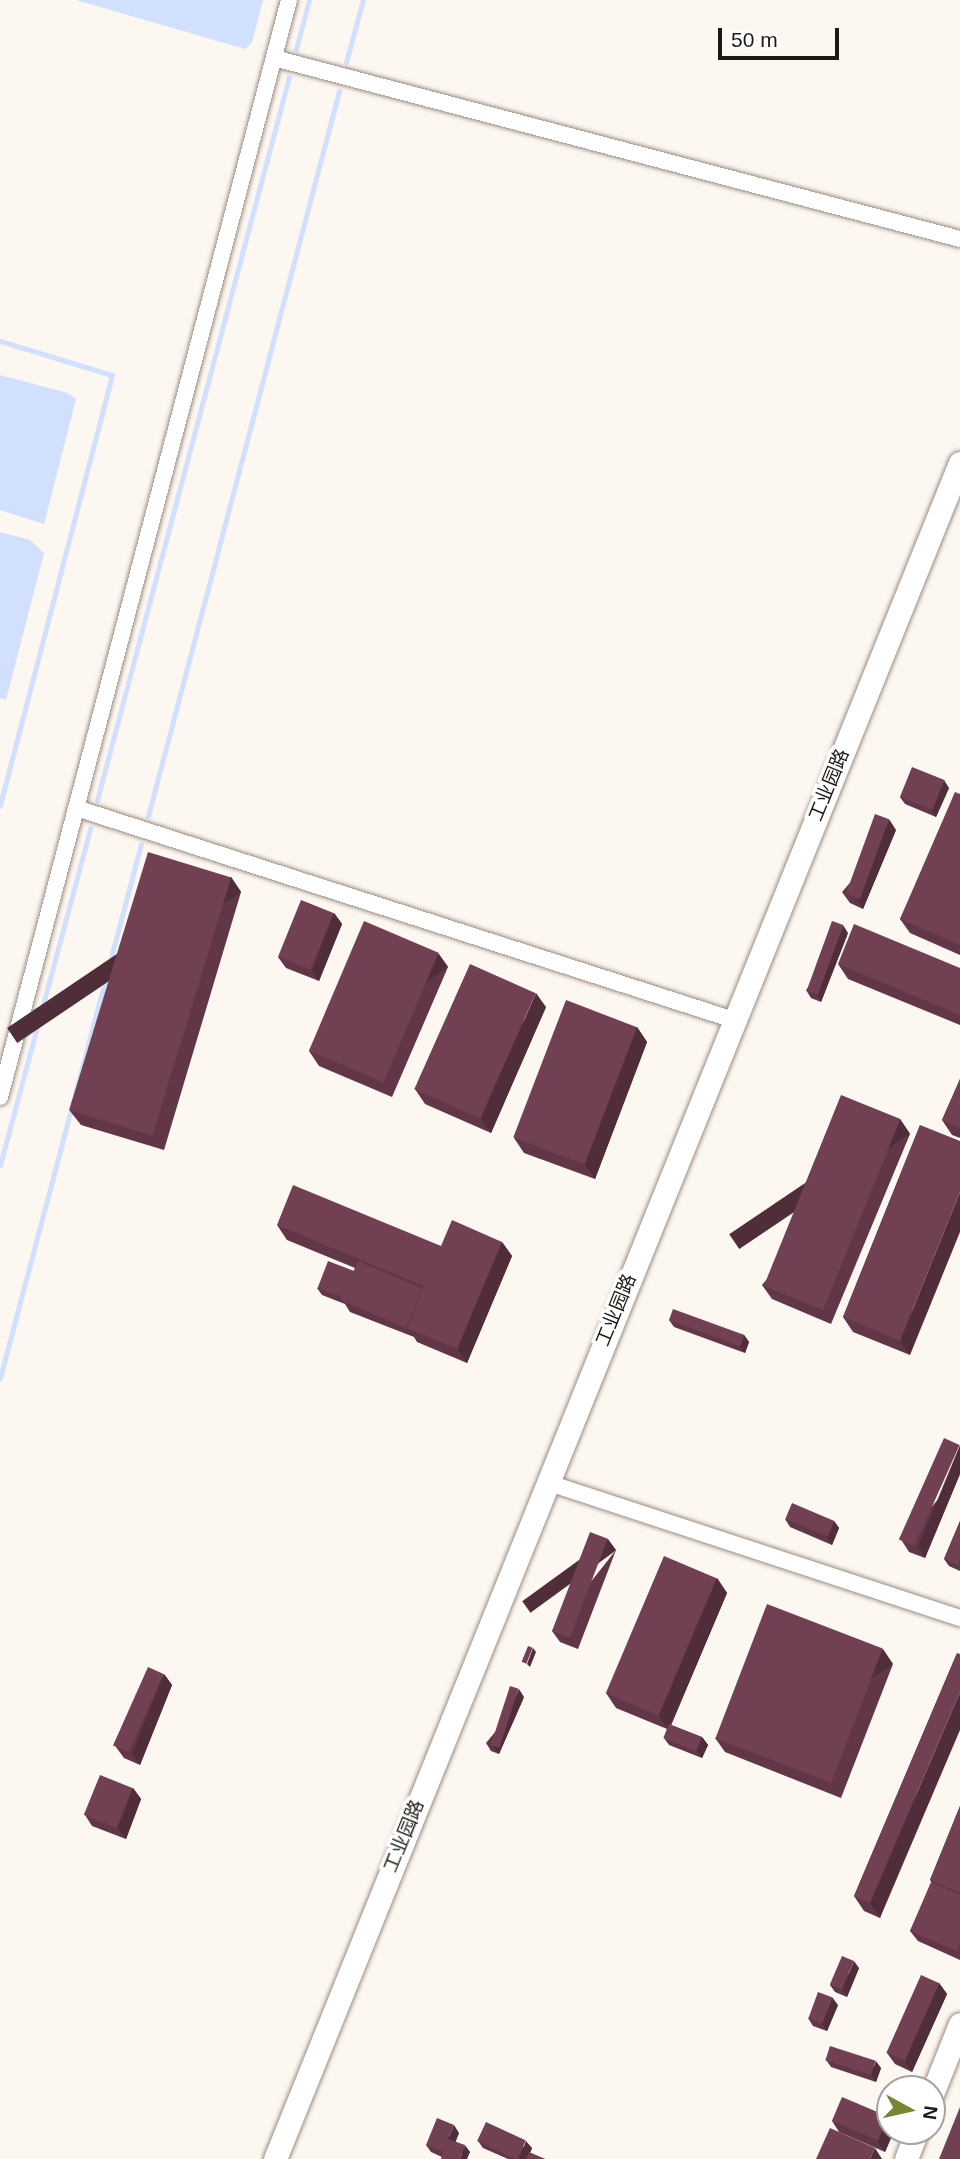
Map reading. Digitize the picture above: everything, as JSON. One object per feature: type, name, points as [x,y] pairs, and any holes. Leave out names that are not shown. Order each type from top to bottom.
[{"type":"street","points":[[0,1097],[289,0]]},
{"type":"street","points":[[274,58],[960,239]]},
{"type":"street","name":"工业园路","points":[[275,2159],[546,1482],[960,463]]},
{"type":"street","points":[[76,808],[734,1020]]},
{"type":"street","points":[[546,1482],[960,1618]]},
{"type":"street","points":[[940,2075],[960,2024]]},
{"type":"water","points":[[76,0],[263,0],[252,42],[245,49]]},
{"type":"water","points":[[0,375],[68,393],[76,399],[44,524],[0,510]]},
{"type":"water","points":[[0,532],[30,540],[44,553],[6,700],[0,698]]},
{"type":"building","points":[[912,767],[944,780],[932,810],[900,797]]},
{"type":"building","points":[[955,792],[960,794],[960,945],[900,919]]},
{"type":"building","points":[[875,814],[889,819],[860,899],[846,894]]},
{"type":"building","points":[[148,852],[231,877],[152,1136],[69,1110]]},
{"type":"building","points":[[301,900],[333,913],[311,970],[278,957]]},
{"type":"building","points":[[364,921],[439,953],[383,1082],[309,1051]]},
{"type":"building","points":[[832,921],[843,925],[818,995],[807,991]]},
{"type":"building","points":[[854,924],[960,968],[960,1015],[838,964]]},
{"type":"building","points":[[470,964],[536,993],[480,1118],[414,1089]]},
{"type":"building","points":[[566,1000],[637,1027],[584,1164],[513,1137]]},
{"type":"building","points":[[960,1079],[960,1128],[942,1120]]},
{"type":"building","points":[[841,1095],[900,1119],[823,1310],[764,1286]]},
{"type":"building","points":[[920,1125],[960,1141],[960,1192],[900,1341],[843,1317]]},
{"type":"building","points":[[293,1185],[441,1246],[452,1220],[502,1242],[457,1349],[407,1328],[424,1286],[277,1225]]},
{"type":"building","points":[[328,1261],[354,1271],[344,1298],[318,1288]]},
{"type":"building","points":[[358,1261],[422,1288],[406,1328],[341,1301]]},
{"type":"building","points":[[673,1309],[744,1335],[740,1346],[669,1320]]},
{"type":"building","points":[[944,1438],[960,1445],[914,1546],[899,1539]]},
{"type":"building","points":[[792,1503],[834,1521],[828,1537],[785,1519]]},
{"type":"building","points":[[960,1521],[960,1560],[958,1565],[944,1559]]},
{"type":"building","points":[[590,1532],[608,1539],[570,1638],[552,1631]]},
{"type":"building","points":[[664,1556],[716,1578],[658,1715],[606,1693]]},
{"type":"building","points":[[767,1604],[883,1648],[831,1783],[715,1738]]},
{"type":"building","points":[[528,1646],[533,1648],[526,1664],[522,1662]]},
{"type":"building","points":[[957,1653],[960,1654],[960,1692],[870,1903],[854,1896]]},
{"type":"building","points":[[148,1667],[164,1674],[129,1752],[113,1746]]},
{"type":"building","points":[[510,1686],[519,1689],[499,1748],[491,1745]]},
{"type":"building","points":[[669,1724],[701,1737],[696,1751],[663,1738]]},
{"type":"building","points":[[100,1775],[132,1788],[116,1828],[84,1815]]},
{"type":"building","points":[[960,1806],[960,1893],[930,1880]]},
{"type":"building","points":[[931,1882],[960,1895],[960,1944],[957,1951],[910,1931]]},
{"type":"building","points":[[842,1956],[854,1961],[842,1990],[830,1985]]},
{"type":"building","points":[[921,1975],[939,1983],[905,2061],[886,2053]]},
{"type":"building","points":[[818,1992],[832,1997],[823,2023],[808,2018]]},
{"type":"building","points":[[830,2046],[876,2061],[871,2075],[825,2060]]},
{"type":"building","points":[[842,2097],[876,2111],[876,2140],[832,2121]]},
{"type":"building","points":[[960,2107],[960,2159],[939,2159]]},
{"type":"building","points":[[437,2118],[454,2125],[448,2139],[465,2145],[460,2159],[441,2159],[443,2152],[426,2145]]},
{"type":"building","points":[[486,2122],[526,2141],[517,2159],[477,2141]]},
{"type":"building","points":[[830,2128],[875,2148],[870,2159],[816,2159]]},
{"type":"building","points":[[529,2152],[545,2159],[526,2159]]},
{"type":"waterway","points":[[296,49],[309,0]]},
{"type":"waterway","points":[[346,62],[363,0]]},
{"type":"waterway","points":[[97,800],[289,77]]},
{"type":"waterway","points":[[148,816],[339,91]]},
{"type":"waterway","points":[[0,341],[112,375],[0,806]]},
{"type":"waterway","points":[[0,1165],[90,828]]},
{"type":"waterway","points":[[0,1378],[141,844]]}]
